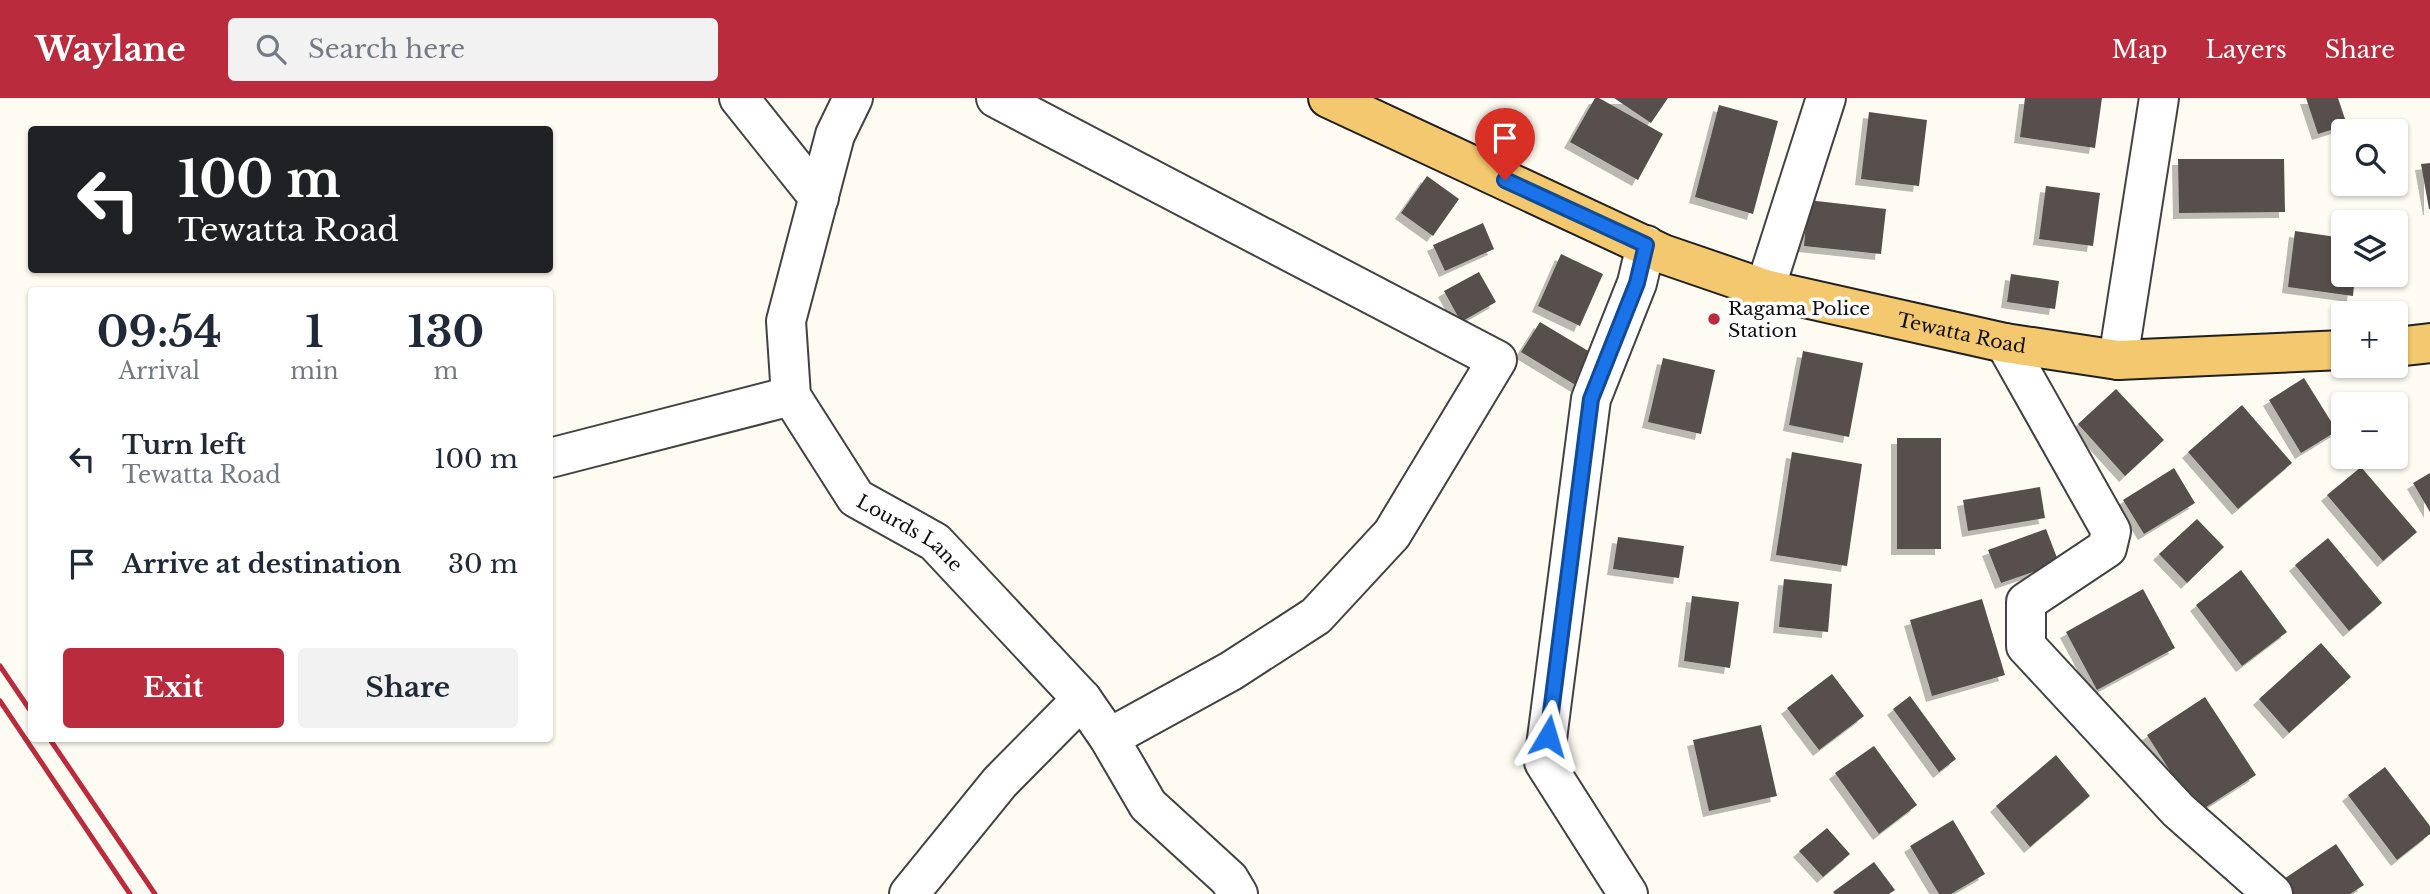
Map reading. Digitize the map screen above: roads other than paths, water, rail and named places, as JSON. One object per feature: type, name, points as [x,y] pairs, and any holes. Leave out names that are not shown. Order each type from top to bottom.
[{"type":"main road","name":"Tewatta Road","points":[[1337,100],[1662,254],[1765,289],[2005,343],[2118,360],[2331,351]]},
{"type":"main road","points":[[2408,346],[2430,343]]},
{"type":"street","points":[[739,98],[818,198]]},
{"type":"street","name":"Lourds Lane","points":[[853,98],[835,135],[786,321],[791,396],[856,498],[935,542],[1082,699],[1109,738],[1148,805],[1229,879],[1238,894]]},
{"type":"street","points":[[996,98],[1497,360],[1392,534],[1316,616],[1231,671],[1109,738]]},
{"type":"street","points":[[1765,289],[1826,98]]},
{"type":"street","points":[[2118,360],[2159,98]]},
{"type":"street","points":[[1628,894],[1544,762],[1591,399],[1637,283],[1646,245]]},
{"type":"street","points":[[2005,343],[2111,531],[2107,548],[2026,602],[2026,646],[2178,810],[2273,894]]},
{"type":"street","points":[[553,457],[791,396]]},
{"type":"street","points":[[909,894],[1000,782],[1082,699]]},
{"type":"railway","points":[[0,666],[28,707]]},
{"type":"railway","points":[[0,701],[130,894]]},
{"type":"railway","points":[[52,742],[155,894]]},
{"type":"place","name":"Ragama Police Station","points":[[1714,319]]}]
